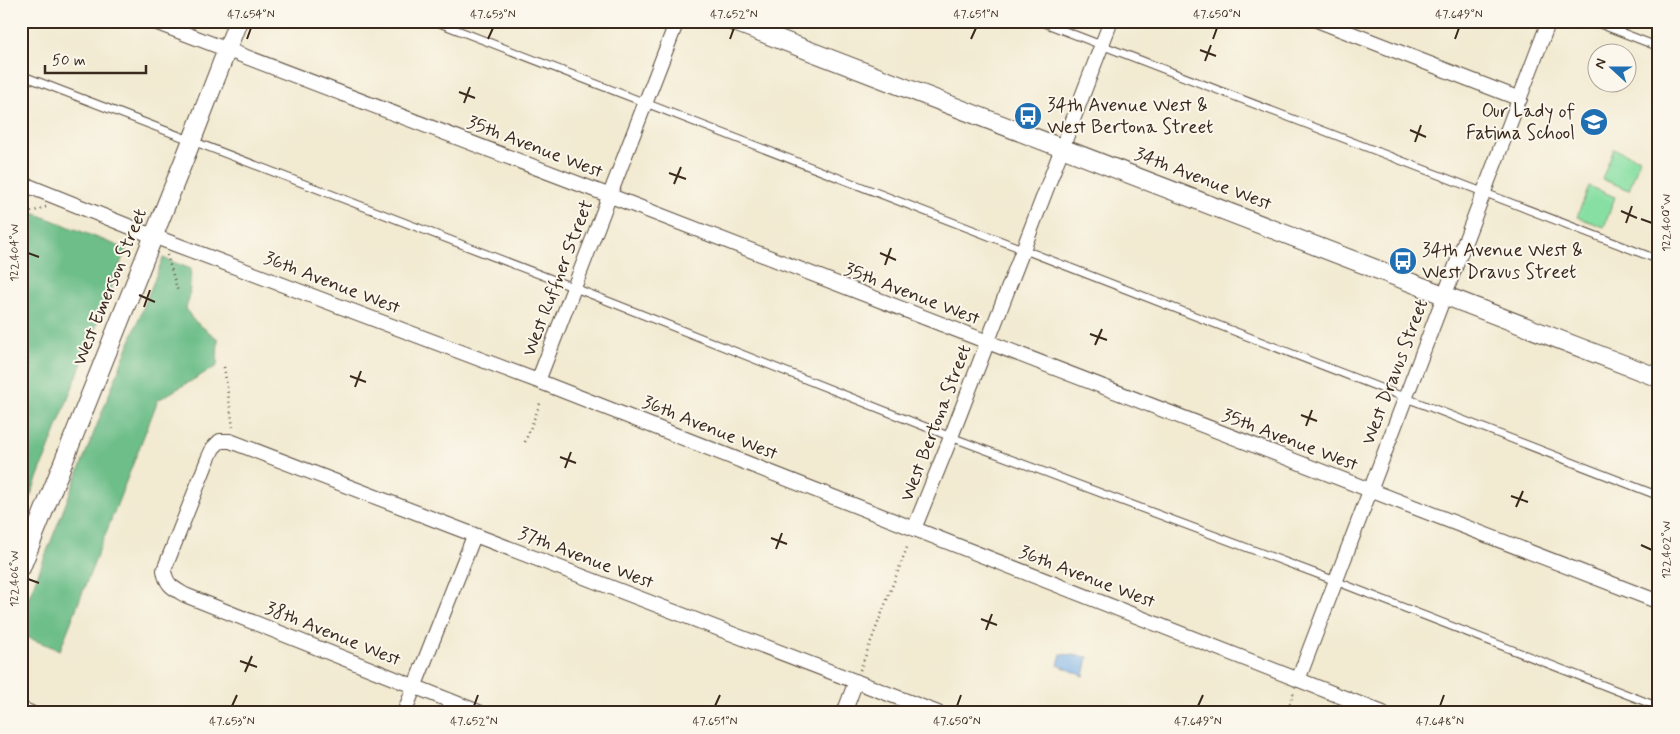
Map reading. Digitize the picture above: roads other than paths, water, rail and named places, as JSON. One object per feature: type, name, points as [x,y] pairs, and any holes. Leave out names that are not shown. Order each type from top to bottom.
[{"type":"street","name":"35th Avenue West","points":[[152,21],[1659,602]]},
{"type":"street","name":"West Emerson Street","points":[[21,568],[238,21]]},
{"type":"street","name":"West Ruffner Street","points":[[538,381],[677,21]]},
{"type":"street","name":"34th Avenue West","points":[[732,21],[1659,378]]},
{"type":"street","name":"West Bertona Street","points":[[914,529],[988,343],[1111,21]]},
{"type":"street","points":[[1319,21],[1520,99]]},
{"type":"street","name":"West Dravus Street","points":[[1296,686],[1549,21]]},
{"type":"street","name":"36th Avenue West","points":[[21,183],[153,236],[538,381],[914,529],[1296,686],[1383,713]]},
{"type":"street","name":"37th Avenue West","points":[[173,588],[165,579],[164,570],[213,448],[220,441],[230,441],[474,536],[858,675],[938,713]]},
{"type":"street","points":[[404,713],[474,536]]},
{"type":"street","name":"38th Avenue West","points":[[173,588],[185,595],[481,713]]},
{"type":"street","points":[[844,713],[858,675]]},
{"type":"street","points":[[21,709],[31,713]]},
{"type":"lane","points":[[434,21],[1659,496]]},
{"type":"lane","points":[[1039,21],[1659,260]]},
{"type":"lane","points":[[1592,21],[1659,47]]},
{"type":"lane","points":[[21,75],[575,288],[951,438],[1336,581],[1659,707]]},
{"type":"water","points":[[1061,654],[1088,657],[1084,676],[1058,665]]},
{"type":"place","name":"34th Avenue West & West Bertona Street","points":[[1028,116]]},
{"type":"place","name":"Our Lady of Fatima School","points":[[1594,122]]},
{"type":"place","name":"34th Avenue West & West Dravus Street","points":[[1403,261]]}]
